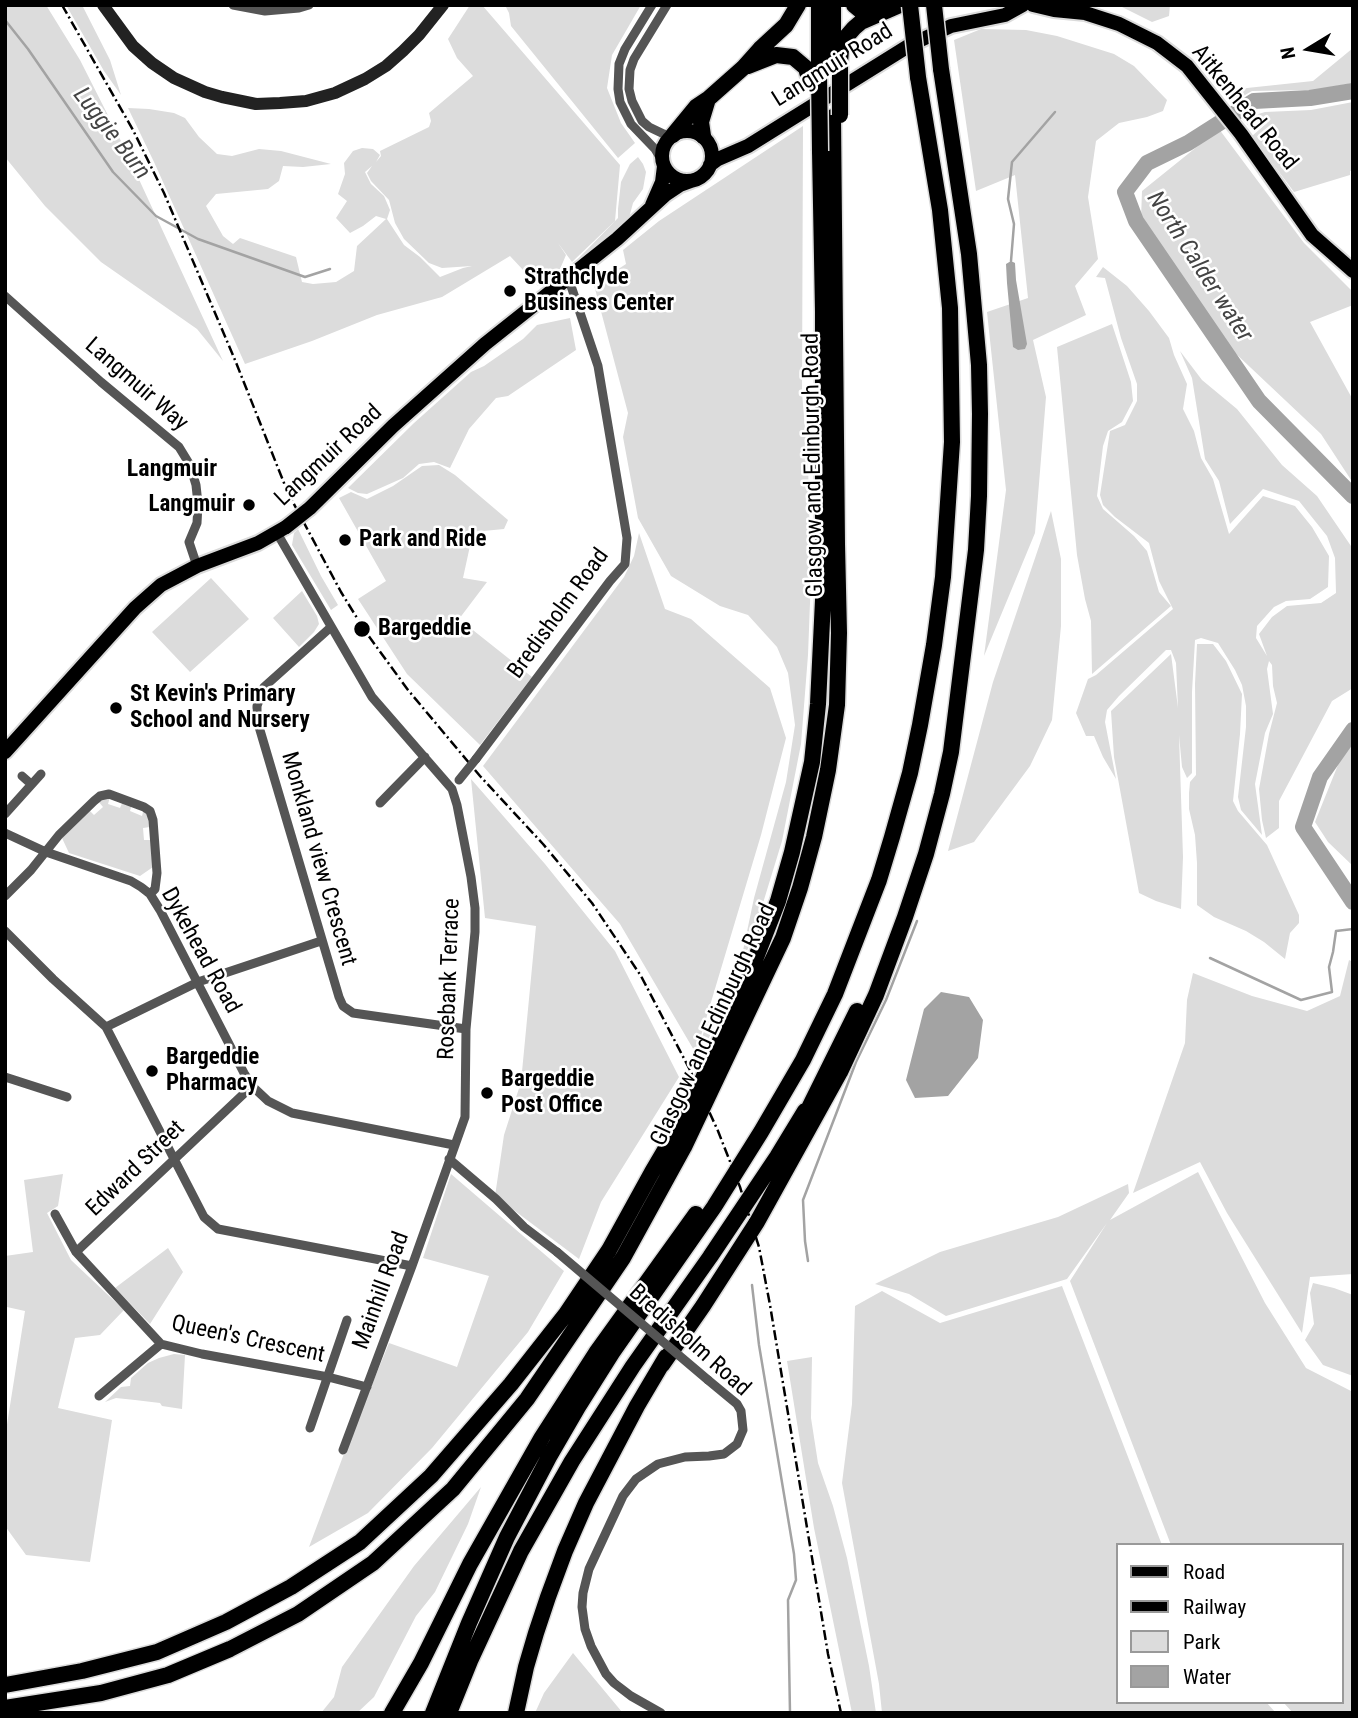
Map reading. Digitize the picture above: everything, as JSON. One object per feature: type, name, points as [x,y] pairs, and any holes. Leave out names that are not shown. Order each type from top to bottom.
[{"type":"highway","points":[[672,136],[696,107],[743,68],[786,25],[798,5]]},
{"type":"highway","name":"Glasgow and Edinburgh Road","points":[[5,1709],[101,1693],[168,1675],[230,1649],[298,1614],[373,1563],[453,1489],[535,1387],[623,1258],[684,1147],[783,939],[811,850],[828,770],[837,705],[839,633],[834,213],[836,116],[826,71],[820,5]]},
{"type":"highway","name":"Glasgow and Edinburgh Road","points":[[5,1685],[82,1671],[156,1652],[226,1622],[291,1587],[360,1542],[431,1476],[511,1384],[565,1314],[609,1250],[689,1109],[734,1010],[778,901],[812,762],[823,600],[823,312],[816,151],[833,5]]},
{"type":"highway","points":[[854,5],[860,10],[883,11]]},
{"type":"highway","points":[[743,68],[768,57],[784,55],[793,57],[806,68],[826,71],[853,28],[900,5]]},
{"type":"highway","points":[[445,1615],[573,1402],[714,1207],[803,1060],[835,994],[870,904],[910,773],[943,577],[953,430],[950,308],[940,211],[910,5]]},
{"type":"highway","points":[[662,1364],[757,1222],[840,1072],[876,995],[917,884],[951,752],[976,550],[979,496],[979,365],[969,254],[934,5]]},
{"type":"highway","points":[[706,139],[701,122],[708,99]]},
{"type":"highway","points":[[516,1713],[548,1597],[591,1492],[637,1406],[783,1163],[870,984],[909,880],[944,750],[967,630]]},
{"type":"highway","points":[[392,1713],[512,1488],[563,1404],[596,1353],[712,1192],[774,1094],[828,992],[870,904]]},
{"type":"highway","points":[[449,1713],[516,1562],[572,1461],[633,1366],[777,1157],[817,1090]]},
{"type":"highway","points":[[433,1713],[507,1537],[578,1407],[648,1301]]},
{"type":"main road","name":"Langmuir Road","points":[[710,165],[748,146],[910,44],[951,26],[1005,16],[1023,5]]},
{"type":"main road","name":"Aitkenhead Road","points":[[1033,5],[1062,17],[1085,13],[1119,24],[1157,43],[1186,66],[1241,134],[1312,235],[1353,271]]},
{"type":"main road","points":[[706,139],[712,153],[710,165],[703,175],[691,181],[673,176],[664,164],[663,148],[672,136],[680,131],[696,132],[706,139],[729,145],[748,146]]},
{"type":"main road","name":"Langmuir Road","points":[[650,209],[662,182],[664,164]]},
{"type":"main road","name":"Langmuir Road","points":[[5,752],[135,608],[162,585],[197,566],[238,551],[281,530],[310,508],[394,426],[485,344],[617,239],[673,189],[691,181]]},
{"type":"street","points":[[103,5],[133,46],[174,78],[205,92],[256,104],[306,101],[335,93],[365,79],[403,51],[443,5]]},
{"type":"street","points":[[233,5],[272,11],[309,5]]},
{"type":"street","points":[[652,5],[625,49],[619,64],[618,89],[620,102],[631,124],[664,164]]},
{"type":"street","points":[[667,5],[634,59],[630,70],[629,89],[642,121],[649,127],[672,136]]},
{"type":"street","name":"Bredisholm Road","points":[[452,789],[625,564],[627,538],[598,366],[568,277]]},
{"type":"street","name":"Langmuir Way","points":[[5,296],[179,447],[190,465],[196,485],[197,523],[189,542],[197,566]]},
{"type":"street","name":"Rosebank Terrace","points":[[281,530],[331,627],[372,696],[452,789],[457,805],[471,877],[475,932],[466,1029],[466,1114],[454,1145]]},
{"type":"street","name":"Monkland view Crescent","points":[[331,627],[264,687],[257,706],[257,720],[339,998],[343,1006],[353,1013],[466,1029]]},
{"type":"street","points":[[380,803],[425,757]]},
{"type":"street","points":[[5,814],[41,774]]},
{"type":"street","points":[[22,776],[31,784]]},
{"type":"street","points":[[5,896],[59,835],[100,796],[108,794],[150,811],[157,873],[155,889],[150,894]]},
{"type":"street","name":"Dykehead Road","points":[[5,833],[46,852],[131,881],[150,894],[244,1073],[252,1086],[268,1101],[292,1114],[454,1145]]},
{"type":"street","points":[[5,931],[106,1027],[204,1217],[218,1229],[412,1266]]},
{"type":"street","points":[[106,1027],[198,982],[321,941]]},
{"type":"street","points":[[5,1077],[66,1097]]},
{"type":"street","name":"Edward Street","points":[[76,1252],[252,1086]]},
{"type":"street","name":"Mainhill Road","points":[[343,1450],[454,1145]]},
{"type":"street","name":"Bredisholm Road","points":[[449,1159],[524,1227],[557,1252],[741,1410],[743,1425],[740,1440],[724,1454],[668,1460],[652,1466],[636,1479],[623,1496],[589,1569],[582,1607],[591,1646],[614,1683],[661,1713]]},
{"type":"street","name":"Queen's Crescent","points":[[55,1214],[76,1252],[160,1344],[367,1387]]},
{"type":"street","name":"Mainhill Road","points":[[310,1428],[347,1320]]},
{"type":"street","points":[[99,1396],[160,1344]]},
{"type":"green space","points":[[5,5],[46,5],[80,60],[124,147],[223,361],[197,329],[101,262],[45,206],[5,157]]},
{"type":"green space","points":[[66,5],[82,5],[110,60],[121,95],[104,71]]},
{"type":"green space","points":[[470,5],[482,5],[620,165],[615,221],[572,262],[558,243],[566,255],[560,269],[538,286],[510,256],[442,297],[377,315],[245,364],[128,108],[174,113],[185,118],[199,137],[217,154],[232,156],[259,149],[281,151],[331,164],[283,166],[279,181],[268,189],[216,194],[206,206],[223,236],[233,244],[240,238],[296,257],[302,282],[336,282],[354,271],[357,246],[386,219],[376,216],[350,233],[336,218],[347,201],[338,194],[345,174],[344,163],[353,151],[362,148],[373,149],[380,155],[376,162],[381,156],[380,151],[429,127],[429,113],[473,76],[457,58],[448,39]],"holes":[[[372,166],[367,173],[389,200],[395,223],[404,239],[429,263],[442,268],[472,266],[440,277],[404,245],[387,219],[390,210],[384,196],[371,184],[365,172]]]},
{"type":"green space","points":[[505,5],[641,5],[612,55],[607,88],[621,123],[635,143],[618,158],[511,26]]},
{"type":"green space","points":[[1118,5],[1170,5],[1169,16],[1152,22]]},
{"type":"green space","points":[[981,29],[1026,30],[1057,36],[1114,54],[1134,66],[1167,100],[1163,111],[1119,123],[1096,141],[1088,197],[1098,259],[1075,286],[1086,315],[1033,340],[1046,397],[1035,533],[984,656],[1006,490],[987,312],[1028,298],[1015,175],[976,191],[954,40]]},
{"type":"green space","points":[[1353,48],[1353,83],[1314,90],[1252,91],[1231,103],[1223,94],[1247,88],[1313,81]]},
{"type":"green space","points":[[1353,102],[1353,170],[1350,175],[1294,192],[1252,136],[1267,123],[1260,119],[1252,129],[1242,119],[1265,112],[1311,110]]},
{"type":"green space","points":[[803,126],[802,393],[808,463],[811,577],[801,744],[782,841],[752,939],[697,1065],[695,1052],[620,924],[483,766],[624,577],[634,556],[639,533],[665,609],[691,619],[770,688],[786,738],[761,835],[697,1049],[716,1002],[740,965],[754,898],[786,782],[795,725],[788,673],[777,647],[748,615],[720,606],[671,576],[638,518],[623,437],[628,413],[594,285],[626,264],[623,250],[659,221]]},
{"type":"green space","points":[[1219,129],[1304,243],[1353,292],[1353,305],[1310,322],[1353,400],[1353,483],[1321,434],[1233,351],[1141,219],[1142,191]]},
{"type":"green space","points":[[638,157],[646,172],[643,189],[633,203],[629,218],[576,261],[618,218],[621,182],[630,164]]},
{"type":"green space","points":[[1103,267],[1127,286],[1169,338],[1187,384],[1183,409],[1194,431],[1201,458],[1213,479],[1229,534],[1263,496],[1295,506],[1312,527],[1329,556],[1328,587],[1310,599],[1286,601],[1274,607],[1257,626],[1256,638],[1267,656],[1259,634],[1272,617],[1287,606],[1321,603],[1336,593],[1335,558],[1327,536],[1299,501],[1263,489],[1230,524],[1219,481],[1205,459],[1192,378],[1180,351],[1202,380],[1237,409],[1282,465],[1317,496],[1353,549],[1353,688],[1332,701],[1279,801],[1279,828],[1266,838],[1259,789],[1277,703],[1272,665],[1269,661],[1267,669],[1273,714],[1265,733],[1255,784],[1262,835],[1241,810],[1238,797],[1246,727],[1242,685],[1218,643],[1201,638],[1195,640],[1192,773],[1187,778],[1182,767],[1179,735],[1183,857],[1181,909],[1139,893],[1114,757],[1111,711],[1171,654],[1178,708],[1176,663],[1171,650],[1166,650],[1107,710],[1105,722],[1116,779],[1094,736],[1086,736],[1076,713],[1088,679],[1173,609],[1159,581],[1149,543],[1115,517],[1103,505],[1100,495],[1110,431],[1125,425],[1137,401],[1137,384],[1105,278],[1096,277]]},
{"type":"green space","points":[[570,318],[576,350],[508,396],[496,398],[469,429],[450,468],[434,462],[419,464],[403,478],[367,494],[348,488],[471,372],[523,339],[537,325]]},
{"type":"green space","points":[[1112,324],[1131,382],[1133,401],[1122,422],[1108,431],[1103,446],[1097,496],[1103,509],[1147,551],[1159,592],[1171,606],[1092,674],[1091,621],[1077,555],[1057,347]]},
{"type":"green space","points":[[439,465],[455,475],[508,520],[504,529],[473,532],[463,578],[487,582],[459,619],[532,677],[480,745],[407,674],[358,599],[386,581],[339,498],[351,492],[367,499],[393,486],[422,466]]},
{"type":"green space","points":[[1051,511],[1061,559],[1061,626],[1052,720],[1030,766],[974,842],[948,851],[993,682]]},
{"type":"green space","points":[[298,529],[338,605],[331,610],[292,545],[294,533]]},
{"type":"green space","points":[[211,578],[249,619],[190,672],[152,632]]},
{"type":"green space","points":[[302,591],[319,624],[299,647],[273,618]]},
{"type":"green space","points":[[1197,644],[1213,644],[1226,661],[1242,694],[1233,801],[1238,811],[1267,845],[1299,915],[1299,923],[1290,933],[1285,959],[1264,942],[1214,917],[1197,905],[1195,835],[1189,809],[1189,793],[1190,782],[1196,775]]},
{"type":"green space","points":[[1353,744],[1353,866],[1328,842],[1315,822],[1344,750]]},
{"type":"green space","points":[[471,779],[545,864],[615,951],[679,1077],[601,1202],[579,1259],[495,1196],[504,1135],[521,1082],[536,926],[485,918]]},
{"type":"green space","points":[[110,797],[108,804],[120,808],[123,801],[132,804],[130,811],[142,816],[144,808],[149,811],[150,827],[143,828],[144,840],[152,840],[153,867],[140,876],[69,853],[62,838],[89,810],[94,815],[103,807],[98,801]]},
{"type":"green space","points":[[1349,960],[1353,962],[1353,1274],[1310,1277],[1302,1333],[1227,1213],[1200,1162],[1133,1193],[1185,1043],[1187,1000],[1193,973],[1252,996],[1307,1011],[1340,996]]},
{"type":"green space","points":[[1198,1172],[1265,1303],[1306,1368],[1353,1392],[1353,1713],[1293,1713],[1285,1704],[1344,1704],[1344,1543],[1170,1543],[1070,1281],[1107,1223],[1067,1279],[946,1316],[909,1294],[875,1284],[940,1252],[1058,1217],[1128,1184],[1129,1193],[1110,1220]]},
{"type":"green space","points":[[63,1174],[58,1206],[47,1213],[71,1260],[124,1310],[100,1335],[75,1338],[58,1408],[112,1420],[90,1562],[26,1555],[5,1526],[5,1437],[25,1311],[7,1307],[5,1256],[33,1252],[24,1180]]},
{"type":"green space","points":[[451,1174],[564,1271],[528,1332],[432,1448],[368,1513],[309,1547],[389,1343],[457,1367],[489,1276],[423,1258]]},
{"type":"green space","points":[[168,1248],[183,1272],[150,1324],[115,1288]]},
{"type":"green space","points":[[1313,1283],[1353,1295],[1353,1376],[1323,1365],[1305,1340],[1314,1324],[1310,1293]]},
{"type":"green space","points":[[1062,1286],[1161,1543],[1116,1543],[1116,1704],[1268,1704],[1276,1713],[882,1713],[842,1483],[852,1404],[855,1306],[882,1291],[940,1323]]},
{"type":"green space","points":[[174,1354],[185,1355],[182,1409],[162,1406],[160,1403],[116,1398],[105,1402],[121,1387],[130,1386],[131,1378],[148,1363]]},
{"type":"green space","points":[[812,1357],[811,1418],[818,1463],[847,1558],[876,1713],[852,1713],[814,1528],[787,1361]]},
{"type":"green space","points":[[481,1487],[468,1524],[435,1592],[416,1616],[374,1697],[357,1713],[321,1713],[334,1697],[342,1667],[414,1566]]},
{"type":"green space","points":[[573,1653],[623,1713],[535,1713],[544,1693]]},
{"type":"water","points":[[1011,261],[1015,263],[1027,344],[1025,349],[1018,350],[1013,347],[1007,283],[1006,264]]},
{"type":"water","points":[[941,992],[969,997],[983,1020],[978,1058],[948,1096],[915,1098],[906,1080],[924,1009]]},
{"type":"waterway","name":"Luggie Burn","points":[[5,20],[113,172],[156,216],[198,239],[305,277],[330,269]]},
{"type":"waterway","name":"North Calder water","points":[[1353,91],[1310,98],[1254,101],[1188,143],[1147,163],[1125,192],[1136,221],[1259,401],[1353,496]]},
{"type":"waterway","points":[[1011,261],[1014,224],[1008,199],[1012,162],[1055,112]]},
{"type":"waterway","name":"North Calder water","points":[[1353,730],[1320,777],[1303,827],[1353,902]]},
{"type":"waterway","points":[[808,1261],[803,1200],[856,1062],[886,1000],[917,921]]},
{"type":"waterway","points":[[1210,958],[1301,1000],[1332,992],[1329,967],[1336,931],[1353,929]]},
{"type":"waterway","points":[[752,1285],[759,1345],[794,1554],[796,1580],[788,1600],[790,1713]]},
{"type":"railway","points":[[62,5],[133,130],[164,193],[288,493],[341,592],[365,631],[408,690],[592,903],[641,976],[718,1131],[759,1247],[828,1654],[841,1713]]},
{"type":"place","name":"Strathclyde Business Center","points":[[510,291]]},
{"type":"place","name":"Langmuir","points":[[249,505]]},
{"type":"place","name":"Park and Ride","points":[[345,540]]},
{"type":"place","name":"Bargeddie","points":[[362,629]]},
{"type":"place","name":"St Kevin's Primary School and Nursery","points":[[116,708]]},
{"type":"place","name":"Bargeddie Pharmacy","points":[[152,1071]]},
{"type":"place","name":"Bargeddie Post Office","points":[[487,1093]]},
{"type":"district","name":"Langmuir","points":[[172,470]]}]
